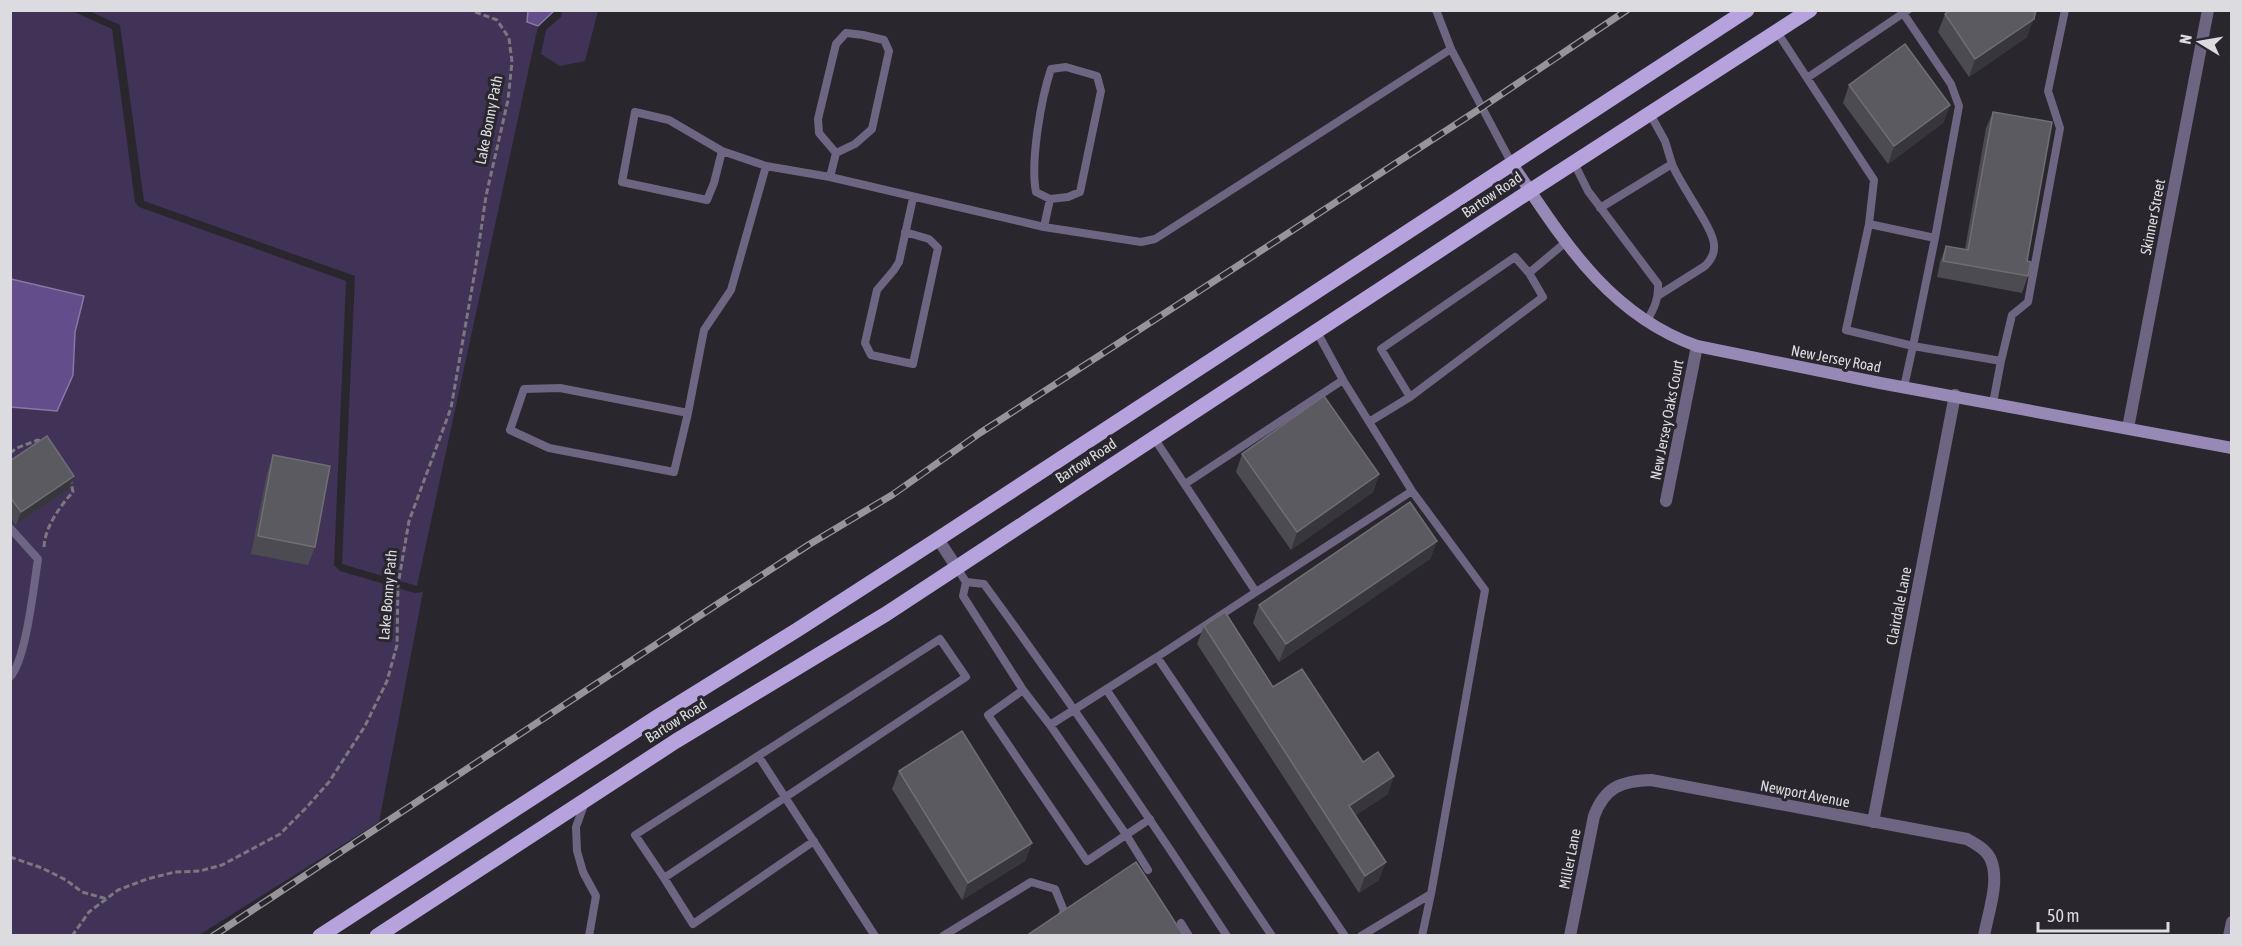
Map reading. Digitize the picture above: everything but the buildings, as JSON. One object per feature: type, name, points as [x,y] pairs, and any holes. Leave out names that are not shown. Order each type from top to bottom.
[{"type":"main road","name":"Bartow Road","points":[[321,936],[647,723],[938,539],[1747,10]]},
{"type":"main road","name":"Bartow Road","points":[[377,936],[676,741],[815,658],[957,568],[1530,191],[1810,10]]},
{"type":"street","name":"Skinner Street","points":[[2128,428],[2208,10]]},
{"type":"street","name":"New Jersey Road","points":[[1512,164],[1566,243],[1589,272],[1615,298],[1647,321],[1679,339],[1697,346],[1904,387],[2232,448]]},
{"type":"street","name":"New Jersey Oaks Court","points":[[1666,501],[1697,346]]},
{"type":"street","name":"Clairdale Lane","points":[[1873,822],[1955,395]]},
{"type":"street","points":[[938,539],[957,568]]},
{"type":"street","name":"Newport Avenue","points":[[1609,792],[1614,786],[1634,780],[1651,780],[1967,839],[1981,847],[1991,861],[1994,882],[1984,936]]},
{"type":"street","name":"Miller Lane","points":[[1570,936],[1594,816],[1599,801],[1609,792]]},
{"type":"street","points":[[2229,936],[2232,922]]},
{"type":"lane","points":[[1436,10],[1451,49],[1512,164]]},
{"type":"lane","points":[[1993,403],[2012,315],[2028,302],[2060,128],[2048,92],[2065,10]]},
{"type":"lane","points":[[1807,78],[1904,12],[1951,84],[1959,106],[1935,238],[1904,387]]},
{"type":"lane","points":[[1777,32],[1874,180],[1869,224],[1845,330],[1913,346],[2001,361]]},
{"type":"lane","points":[[830,177],[837,153],[855,144],[872,129],[889,51],[884,40],[863,34],[846,33],[836,44],[819,119],[819,133],[837,153]]},
{"type":"lane","points":[[722,151],[707,200],[622,182],[635,112],[669,120],[722,151],[766,166],[830,177],[1044,227],[1141,242],[1155,239],[1451,49]]},
{"type":"lane","points":[[1066,67],[1097,76],[1101,91],[1080,192],[1068,197],[1050,199],[1036,192],[1033,177],[1034,166],[1043,92],[1051,69],[1066,67]]},
{"type":"lane","points":[[1650,114],[1665,141],[1684,190],[1713,237],[1715,246],[1705,266],[1659,295]]},
{"type":"lane","points":[[1574,163],[1588,191],[1658,284],[1659,295],[1647,321]]},
{"type":"lane","points":[[1600,208],[1672,164]]},
{"type":"lane","points":[[688,412],[560,388],[524,389],[510,430],[549,448],[674,472],[688,412],[704,330],[731,290],[766,166]]},
{"type":"lane","points":[[905,232],[929,239],[938,248],[913,364],[871,355],[864,343],[877,290],[899,262],[905,232],[913,198]]},
{"type":"lane","points":[[1044,227],[1050,199]]},
{"type":"lane","points":[[1869,224],[1935,238]]},
{"type":"lane","points":[[1529,273],[1566,243]]},
{"type":"lane","points":[[1370,422],[1410,397],[1544,297],[1529,273],[1515,257],[1381,349],[1410,397]]},
{"type":"lane","points":[[1317,332],[1343,380],[1412,491],[1485,590],[1422,936]]},
{"type":"lane","points":[[1185,484],[1343,380]]},
{"type":"lane","points":[[1154,438],[1256,592]]},
{"type":"lane","points":[[1050,725],[1412,491]]},
{"type":"lane","points":[[10,528],[38,559],[22,651],[14,674],[10,677]]},
{"type":"lane","points":[[957,568],[966,582],[963,597],[1023,690],[1050,725],[1148,870]]},
{"type":"lane","points":[[966,582],[984,584],[1150,819],[1227,936]]},
{"type":"lane","points":[[664,878],[966,677],[940,639],[635,835],[693,924],[814,841]]},
{"type":"lane","points":[[1157,657],[1345,936]]},
{"type":"lane","points":[[1106,689],[1272,936]]},
{"type":"lane","points":[[1023,690],[988,715],[1087,861],[1150,819]]},
{"type":"lane","points":[[759,757],[875,936]]},
{"type":"lane","points":[[586,800],[576,827],[578,851],[584,872],[596,896],[589,936]]},
{"type":"lane","points":[[943,936],[1031,882],[1055,890],[1064,911],[1060,920],[1052,925]]},
{"type":"lane","points":[[1361,936],[1431,894]]},
{"type":"lane","points":[[1181,923],[1189,936]]},
{"type":"path","name":"Lake Bonny Path","points":[[72,936],[89,912],[118,890],[175,872],[200,871],[222,865],[280,834],[329,782],[365,726],[387,681],[397,645],[398,585],[408,521],[450,408],[486,196],[508,100],[512,62],[509,38],[497,20],[470,10]]},
{"type":"path","points":[[10,857],[42,868],[66,880],[82,892],[107,899]]},
{"type":"shaded area","points":[[70,10],[112,29],[135,202],[139,207],[346,281],[334,565],[340,571],[415,593],[423,592],[379,822],[199,935],[11,935],[11,407],[57,410],[73,375],[75,332],[84,297],[11,279],[11,11]]},
{"type":"shaded area","points":[[528,10],[527,22],[538,26],[417,586],[342,564],[355,276],[144,201],[120,25],[89,11]]},
{"type":"shaded area","points":[[528,10],[554,11],[538,26],[527,22]]},
{"type":"shaded area","points":[[562,11],[598,11],[585,61],[560,66],[541,54],[546,30],[561,17]]},
{"type":"shaded area","points":[[11,279],[84,296],[75,332],[73,375],[57,411],[11,407]]},
{"type":"railway","points":[[213,936],[716,605],[810,544],[892,495],[980,433],[1481,108],[1627,10]]}]
